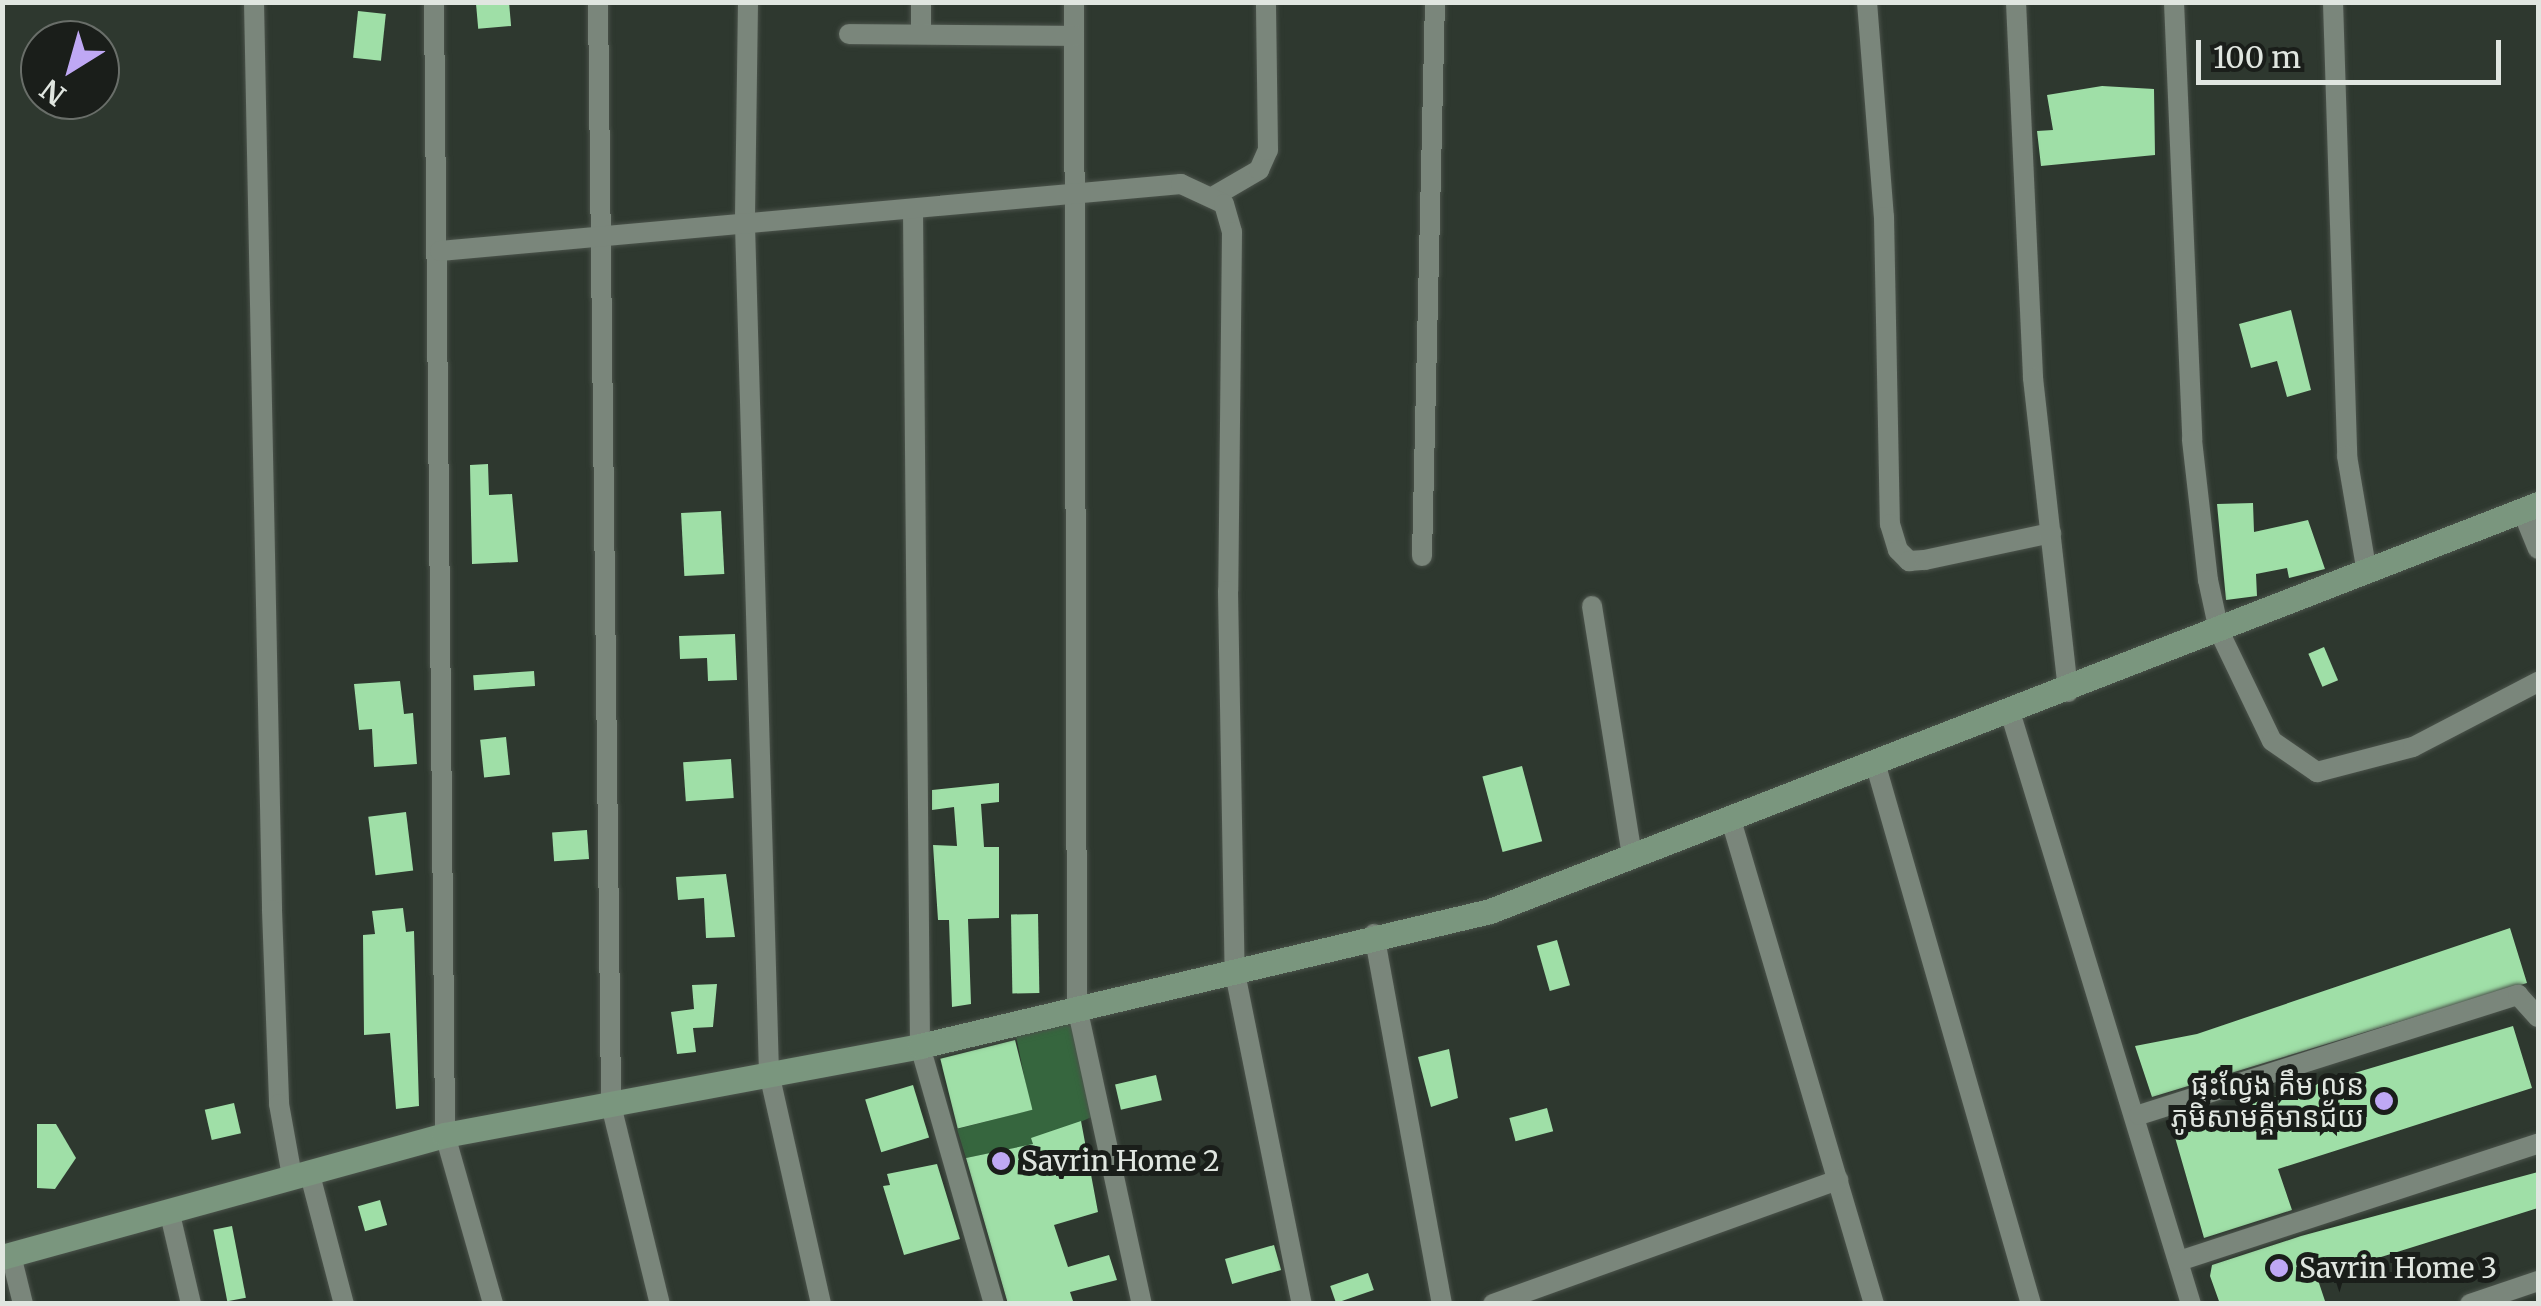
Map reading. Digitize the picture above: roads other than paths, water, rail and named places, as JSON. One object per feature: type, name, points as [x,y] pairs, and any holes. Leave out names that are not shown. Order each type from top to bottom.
[{"type":"street","points":[[254,2],[279,1104],[344,1304]]},
{"type":"street","points":[[434,2],[440,251],[445,1135],[493,1304]]},
{"type":"street","points":[[598,2],[596,236],[611,1105],[660,1304]]},
{"type":"street","points":[[748,2],[746,225],[768,1073],[821,1304]]},
{"type":"street","points":[[921,2],[921,34]]},
{"type":"street","points":[[1074,2],[1077,1007],[1142,1304]]},
{"type":"street","points":[[440,251],[1181,184],[1216,195],[1258,170],[1268,150],[1266,2]]},
{"type":"street","points":[[1422,556],[1435,2]]},
{"type":"street","points":[[1867,2],[1884,216],[1890,524],[1898,550],[1909,562],[2050,533]]},
{"type":"street","points":[[2016,2],[2034,378],[2068,692]]},
{"type":"street","points":[[2174,2],[2192,440],[2218,631],[2272,741],[2316,772],[2413,746],[2538,682]]},
{"type":"street","points":[[2333,2],[2348,456],[2367,573]]},
{"type":"street","points":[[849,34],[1074,36]]},
{"type":"street","points":[[1216,195],[1232,232],[1236,973],[1302,1304]]},
{"type":"street","points":[[913,210],[920,1046],[994,1304]]},
{"type":"street","points":[[23,1304],[7,1256],[445,1135],[920,1046],[1236,973],[1374,934],[1490,911],[2011,715],[2530,507],[2538,549]]},
{"type":"street","points":[[1592,606],[1632,857]]},
{"type":"street","points":[[2011,715],[2139,1115],[2191,1304]]},
{"type":"street","points":[[1876,766],[2031,1304]]},
{"type":"street","points":[[1732,820],[1874,1304]]},
{"type":"street","points":[[1374,934],[1442,1304]]},
{"type":"street","points":[[2139,1115],[2518,995],[2538,1017]]},
{"type":"street","points":[[2180,1262],[2538,1144]]},
{"type":"street","points":[[1493,1304],[1838,1180]]},
{"type":"street","points":[[170,1210],[191,1304]]},
{"type":"street","points":[[2470,1304],[2538,1282]]},
{"type":"place","name":"ផ្ទះល្វែង គឹម លន ភូមិសាមគ្គីមានជ័យ","points":[[2384,1101]]},
{"type":"place","name":"Savrin Home 2","points":[[1001,1161]]},
{"type":"place","name":"Savrin Home 3","points":[[2279,1268]]}]
